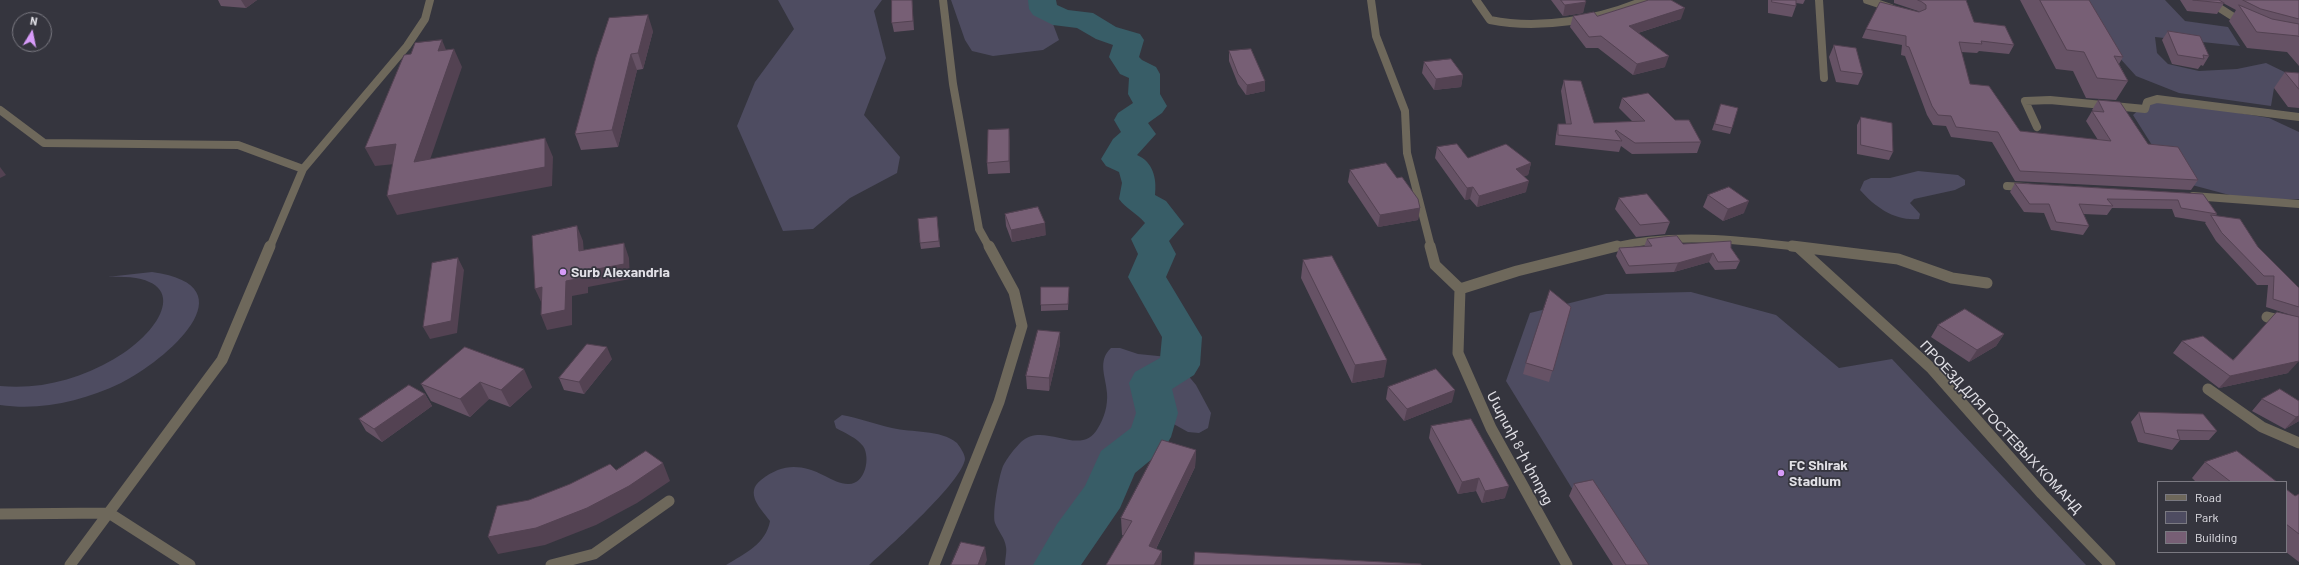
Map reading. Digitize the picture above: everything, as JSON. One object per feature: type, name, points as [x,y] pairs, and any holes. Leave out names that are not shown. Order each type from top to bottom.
[{"type":"street","points":[[70,565],[222,360],[304,169],[406,46],[425,19],[430,0]]},
{"type":"street","points":[[934,565],[999,402],[1022,326],[1014,292],[980,229],[953,84],[943,0]]},
{"type":"street","points":[[1371,0],[1376,36],[1405,111],[1407,153],[1435,265],[1460,289],[1517,272],[1630,244],[1684,239],[1798,247],[1898,260],[1952,278],[1987,283]]},
{"type":"street","points":[[1476,0],[1490,20],[1519,24],[1563,20],[1630,8],[1645,0]]},
{"type":"street","points":[[1819,0],[1824,78]]},
{"type":"street","points":[[1866,0],[1902,11]]},
{"type":"street","points":[[2210,2],[2229,16],[2248,26]]},
{"type":"street","points":[[2037,127],[2025,101],[2050,100],[2146,109],[2147,102],[2157,99],[2299,117]]},
{"type":"street","points":[[0,110],[44,143],[238,145],[304,169]]},
{"type":"street","points":[[2007,186],[2039,188]]},
{"type":"street","points":[[2183,196],[2299,204]]},
{"type":"street","name":"ПРОЕЗД ДЛЯ ГОСТЕВЫХ КОМАНД","points":[[1798,247],[1932,369],[2042,494],[2110,565]]},
{"type":"street","name":"Մարտի 8-ի փողոց","points":[[1460,289],[1458,353],[1491,428],[1567,565]]},
{"type":"street","points":[[2267,317],[2299,325]]},
{"type":"street","points":[[2208,389],[2251,423],[2276,436],[2299,443]]},
{"type":"street","points":[[551,565],[594,554],[670,502]]},
{"type":"street","points":[[0,514],[109,513],[190,565]]},
{"type":"green space","points":[[778,0],[882,0],[874,11],[886,58],[864,115],[900,157],[897,173],[850,198],[813,229],[783,231],[737,126],[755,82],[794,29]]},
{"type":"green space","points":[[951,0],[1044,0],[1059,40],[1043,50],[993,56],[972,51],[965,40]]},
{"type":"green space","points":[[2079,0],[2165,0],[2185,21],[2228,27],[2240,46],[2155,37],[2157,53],[2168,64],[2199,71],[2237,69],[2266,63],[2299,79],[2274,88],[2271,106],[2179,93],[2136,76],[2117,55]]},
{"type":"green space","points":[[2157,99],[2269,118],[2299,132],[2299,199],[2252,201],[2192,185],[2162,161],[2133,115],[2147,102]]},
{"type":"green space","points":[[1918,171],[1958,175],[1965,180],[1965,185],[1955,190],[1914,199],[1910,203],[1920,214],[1919,219],[1902,218],[1886,212],[1879,208],[1860,190],[1864,181],[1871,178],[1890,178]]},
{"type":"green space","points":[[152,272],[182,280],[196,292],[199,307],[191,324],[177,342],[159,358],[121,383],[92,395],[62,403],[31,407],[0,405],[0,386],[30,386],[59,382],[101,366],[132,347],[147,333],[158,319],[163,305],[162,293],[153,283],[135,278],[107,277]]},
{"type":"green space","name":"FC Shirak Stadium","points":[[1691,292],[1776,315],[1839,368],[1892,359],[2086,565],[1619,565],[1506,381],[1530,313],[1606,294]]},
{"type":"green space","points":[[1111,348],[1120,348],[1138,354],[1168,357],[1176,361],[1196,385],[1211,413],[1208,428],[1199,433],[1188,432],[1170,422],[1160,421],[1150,424],[1127,454],[1117,463],[1084,513],[1073,537],[1066,565],[1005,565],[1005,544],[994,518],[996,494],[1003,466],[1019,444],[1030,436],[1051,436],[1072,440],[1082,440],[1091,437],[1098,428],[1104,416],[1107,393],[1103,364],[1104,358]]},
{"type":"green space","points":[[842,415],[900,430],[942,435],[957,443],[962,451],[965,459],[961,469],[952,483],[939,498],[869,565],[726,565],[753,548],[768,529],[770,521],[756,501],[754,490],[756,485],[769,474],[792,467],[808,469],[839,483],[848,484],[859,480],[865,470],[865,451],[863,446],[858,441],[836,428],[834,421]]},
{"type":"building","points":[[892,0],[912,0],[913,21],[892,23]]},
{"type":"building","points":[[1561,0],[1585,0],[1586,2],[1565,5]]},
{"type":"building","points":[[1649,0],[1671,0],[1685,8],[1629,26],[1669,56],[1637,64],[1601,36],[1589,37],[1573,16],[1594,12],[1597,16]]},
{"type":"building","points":[[1772,0],[1796,0],[1796,6],[1772,2]]},
{"type":"building","points":[[1918,0],[1966,0],[1974,22],[2005,26],[2014,45],[1981,41],[1982,44],[1959,42],[1970,84],[1989,86],[2020,131],[2111,141],[2092,111],[2104,112],[2098,100],[2120,102],[2148,144],[2178,147],[2198,180],[2020,171],[1998,132],[1956,127],[1951,116],[1938,115],[1932,106],[1909,47],[1906,46],[1906,36],[1866,29],[1880,2],[1919,12],[1926,9],[1926,5]]},
{"type":"building","points":[[2040,0],[2089,0],[2123,57],[2114,56],[2128,81],[2097,78],[2084,52],[2067,50]]},
{"type":"building","points":[[2193,0],[2219,0],[2224,3]]},
{"type":"building","points":[[2243,0],[2299,0],[2299,19],[2261,9]]},
{"type":"building","points":[[2239,5],[2272,19],[2299,24],[2299,37],[2257,32]]},
{"type":"building","points":[[648,15],[638,53],[631,54],[612,130],[575,134],[596,57],[609,18]]},
{"type":"building","points":[[2168,31],[2200,36],[2209,56],[2203,55],[2204,59],[2178,55]]},
{"type":"building","points":[[442,40],[438,51],[454,49],[414,162],[545,138],[545,167],[387,196],[396,144],[365,148],[404,55],[411,54],[415,43]]},
{"type":"building","points":[[1834,45],[1856,48],[1863,74],[1841,71]]},
{"type":"building","points":[[1251,49],[1265,81],[1247,85],[1238,74],[1229,51]]},
{"type":"building","points":[[1451,59],[1463,75],[1436,79],[1424,62]]},
{"type":"building","points":[[2285,72],[2299,73],[2299,89]]},
{"type":"building","points":[[1564,80],[1581,81],[1594,123],[1645,121],[1622,98],[1648,93],[1675,120],[1689,120],[1701,142],[1635,143],[1616,130],[1615,131],[1622,141],[1558,135],[1558,124],[1571,124]]},
{"type":"building","points":[[1721,104],[1738,108],[1732,128],[1715,124]]},
{"type":"building","points":[[1861,117],[1892,123],[1893,152],[1861,145]]},
{"type":"building","points":[[1009,129],[1009,161],[987,163],[988,130]]},
{"type":"building","points":[[1457,144],[1468,158],[1506,144],[1531,163],[1516,169],[1529,181],[1479,196],[1473,187],[1467,188],[1437,147]]},
{"type":"building","points":[[1386,163],[1397,178],[1402,177],[1418,199],[1420,208],[1380,215],[1350,170]]},
{"type":"building","points":[[2015,183],[2203,194],[2217,214],[2181,208],[2178,200],[2107,199],[2113,206],[2079,204],[2089,226],[2056,222],[2049,204],[2030,204]]},
{"type":"building","points":[[1729,187],[1749,201],[1728,209],[1708,195]]},
{"type":"building","points":[[1647,194],[1670,222],[1640,225],[1619,198]]},
{"type":"building","points":[[1038,207],[1045,223],[1011,230],[1005,214]]},
{"type":"building","points":[[2211,215],[2240,219],[2258,247],[2299,288],[2299,307],[2273,299],[2274,276],[2264,276],[2222,233]]},
{"type":"building","points":[[937,217],[939,241],[920,243],[918,219]]},
{"type":"building","points":[[577,226],[579,251],[624,243],[624,264],[581,272],[582,278],[566,281],[565,310],[541,315],[542,287],[535,289],[532,236]]},
{"type":"building","points":[[1677,236],[1683,244],[1731,241],[1731,248],[1740,261],[1718,262],[1713,253],[1678,263],[1629,266],[1619,248],[1652,246],[1647,239]]},
{"type":"building","points":[[1332,256],[1387,360],[1355,365],[1303,260]]},
{"type":"building","points":[[458,258],[451,321],[423,327],[432,263]]},
{"type":"building","points":[[1041,287],[1069,287],[1068,304],[1041,305]]},
{"type":"building","points":[[1550,290],[1571,307],[1553,371],[1526,363]]},
{"type":"building","points":[[1965,309],[2004,334],[1977,350],[1938,325]]},
{"type":"building","points":[[2277,312],[2299,317],[2299,361],[2230,376],[2182,341],[2203,336],[2233,360]]},
{"type":"building","points":[[1038,330],[1060,332],[1049,378],[1026,376]]},
{"type":"building","points":[[587,344],[607,347],[579,382],[559,378]]},
{"type":"building","points":[[465,347],[524,369],[501,390],[480,382],[460,399],[421,384]]},
{"type":"building","points":[[1436,369],[1455,390],[1407,409],[1388,387]]},
{"type":"building","points":[[409,385],[425,394],[374,429],[359,419]]},
{"type":"building","points":[[2280,389],[2299,401],[2299,416],[2296,417],[2262,399]]},
{"type":"building","points":[[2139,412],[2203,414],[2217,431],[2177,430],[2180,440],[2145,433]]},
{"type":"building","points":[[1471,419],[1509,486],[1485,491],[1479,478],[1462,482],[1431,426]]},
{"type":"building","points":[[1162,440],[1196,450],[1149,546],[1162,551],[1154,565],[1106,565],[1132,521],[1121,518]]},
{"type":"building","points":[[646,451],[663,463],[629,486],[587,508],[536,528],[488,537],[497,506],[529,500],[570,484],[610,464],[616,470]]},
{"type":"building","points":[[2237,451],[2276,481],[2230,481],[2205,462]]},
{"type":"building","points":[[1593,480],[1649,565],[1626,565],[1574,484]]},
{"type":"building","points":[[2287,490],[2295,496],[2299,494],[2299,534],[2287,525]]},
{"type":"building","points":[[961,542],[985,547],[978,565],[951,565]]},
{"type":"building","points":[[1195,552],[1421,564],[1421,565],[1194,565]]},
{"type":"waterway","points":[[1042,0],[1043,9],[1063,19],[1083,19],[1106,33],[1129,40],[1124,57],[1131,67],[1145,74],[1144,94],[1151,106],[1130,120],[1139,134],[1125,146],[1118,159],[1134,166],[1139,183],[1137,199],[1153,209],[1166,224],[1149,239],[1157,254],[1147,277],[1182,337],[1180,365],[1150,383],[1157,413],[1149,437],[1117,463],[1104,495],[1073,537],[1057,565]]},
{"type":"place","name":"Surb Alexandria","points":[[563,272]]},
{"type":"place","name":"FC Shirak Stadium","points":[[1781,473]]}]
